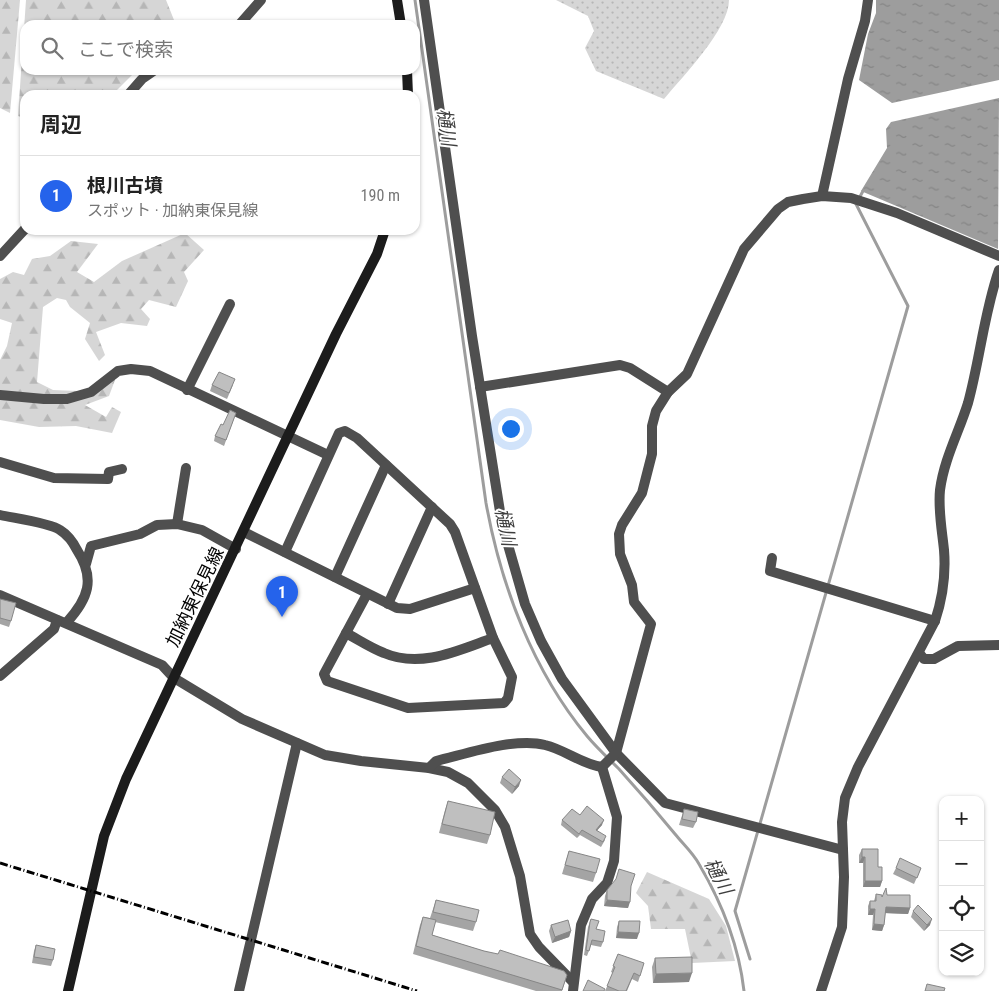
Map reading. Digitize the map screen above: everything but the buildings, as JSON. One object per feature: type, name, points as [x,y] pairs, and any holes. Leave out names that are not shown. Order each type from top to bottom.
[{"type":"main road","points":[[397,0],[400,20]]},
{"type":"main road","points":[[407,75],[408,90]]},
{"type":"main road","name":"加納東保見線","points":[[68,991],[104,836],[126,779],[236,549],[287,437],[377,254],[383,235]]},
{"type":"street","points":[[243,20],[261,0]]},
{"type":"street","points":[[424,0],[480,387],[502,524],[525,604],[562,678],[615,754],[665,803],[843,850]]},
{"type":"street","points":[[822,196],[848,78],[865,21],[868,0]]},
{"type":"street","points":[[132,90],[148,75]]},
{"type":"street","points":[[430,768],[436,761],[516,744],[543,744],[565,751],[590,766],[603,766],[615,754],[651,624],[634,602],[632,585],[620,554],[619,534],[622,525],[642,493],[652,454],[652,426],[656,411],[668,392],[686,374],[744,250],[778,209],[788,202],[822,196],[851,198],[897,212],[999,256]]},
{"type":"street","points":[[0,256],[20,234]]},
{"type":"street","points":[[823,991],[842,928],[843,810],[850,783],[936,621],[944,584],[944,549],[939,508],[940,488],[948,455],[967,405],[981,355],[989,302],[999,270]]},
{"type":"street","points":[[187,390],[230,304]]},
{"type":"street","points":[[480,387],[620,365],[630,368],[668,392]]},
{"type":"street","points":[[0,395],[67,399],[91,392],[118,371],[131,369],[150,371],[328,455]]},
{"type":"street","points":[[285,552],[328,455],[339,434],[345,431],[357,438],[386,464],[432,507],[455,532],[493,638],[512,677],[508,698],[504,703],[408,708],[326,680],[324,674],[368,594]]},
{"type":"street","points":[[0,462],[54,478],[81,477],[104,480],[108,479],[110,472],[122,469]]},
{"type":"street","points":[[336,578],[386,464]]},
{"type":"street","points":[[177,524],[186,468]]},
{"type":"street","points":[[388,604],[432,507]]},
{"type":"street","points":[[0,515],[59,529],[70,538],[86,564],[88,576],[87,593],[79,608],[0,676]]},
{"type":"street","points":[[86,564],[91,546],[140,534],[157,525],[177,524],[202,530],[236,549]]},
{"type":"street","points":[[244,532],[397,608],[410,609],[475,588]]},
{"type":"street","points":[[772,558],[770,571],[936,621]]},
{"type":"street","points":[[0,595],[162,665],[174,678],[242,719],[297,743],[332,756],[430,768],[448,772],[468,783],[495,810],[505,827],[527,903],[530,934],[573,987]]},
{"type":"street","points":[[346,633],[385,654],[411,660],[439,656],[493,638]]},
{"type":"street","points":[[919,653],[924,659],[934,659],[958,646],[999,645]]},
{"type":"street","points":[[239,991],[297,743]]},
{"type":"street","points":[[573,987],[581,925],[592,899],[607,883],[614,861],[617,817],[603,766]]},
{"type":"green space","points":[[0,0],[20,0],[10,113],[0,108]]},
{"type":"green space","points":[[26,0],[166,0],[174,20],[25,20]]},
{"type":"green space","points":[[556,0],[729,0],[722,24],[704,52],[664,99],[596,71],[585,48],[594,31],[588,16]]},
{"type":"green space","points":[[21,75],[132,75],[117,90],[20,90],[20,117],[18,116]]},
{"type":"green space","points":[[180,235],[187,235],[204,250],[184,272],[188,281],[176,307],[149,300],[141,309],[150,319],[147,326],[121,323],[96,332],[105,355],[99,361],[85,339],[90,323],[70,307],[66,300],[57,298],[43,307],[37,382],[53,390],[78,391],[89,395],[112,379],[115,380],[109,396],[85,405],[106,417],[112,407],[121,412],[112,433],[76,426],[39,427],[0,420],[0,360],[7,346],[12,323],[0,319],[0,279],[13,272],[24,275],[32,259],[50,256],[71,241],[98,244],[77,272],[94,282],[122,261]]},
{"type":"green space","points":[[647,872],[709,899],[726,926],[735,961],[692,963],[685,929],[651,929],[648,906],[636,893]]},
{"type":"water","points":[[876,0],[999,0],[999,80],[892,103],[859,80],[868,34],[876,13]]},
{"type":"water","points":[[999,98],[998,249],[861,191],[887,148],[886,129],[891,122]]},
{"type":"waterway","name":"樋川","points":[[415,0],[418,20]]},
{"type":"waterway","name":"樋川","points":[[420,35],[486,503],[492,534],[510,596],[535,656],[568,711],[587,736],[619,769],[691,852],[699,864],[715,894],[734,942],[744,991]]},
{"type":"waterway","points":[[750,959],[735,911],[908,306],[856,204],[863,191]]},
{"type":"railway","points":[[0,863],[417,991]]},
{"type":"place","name":"根川古墳","points":[[282,617]]}]
